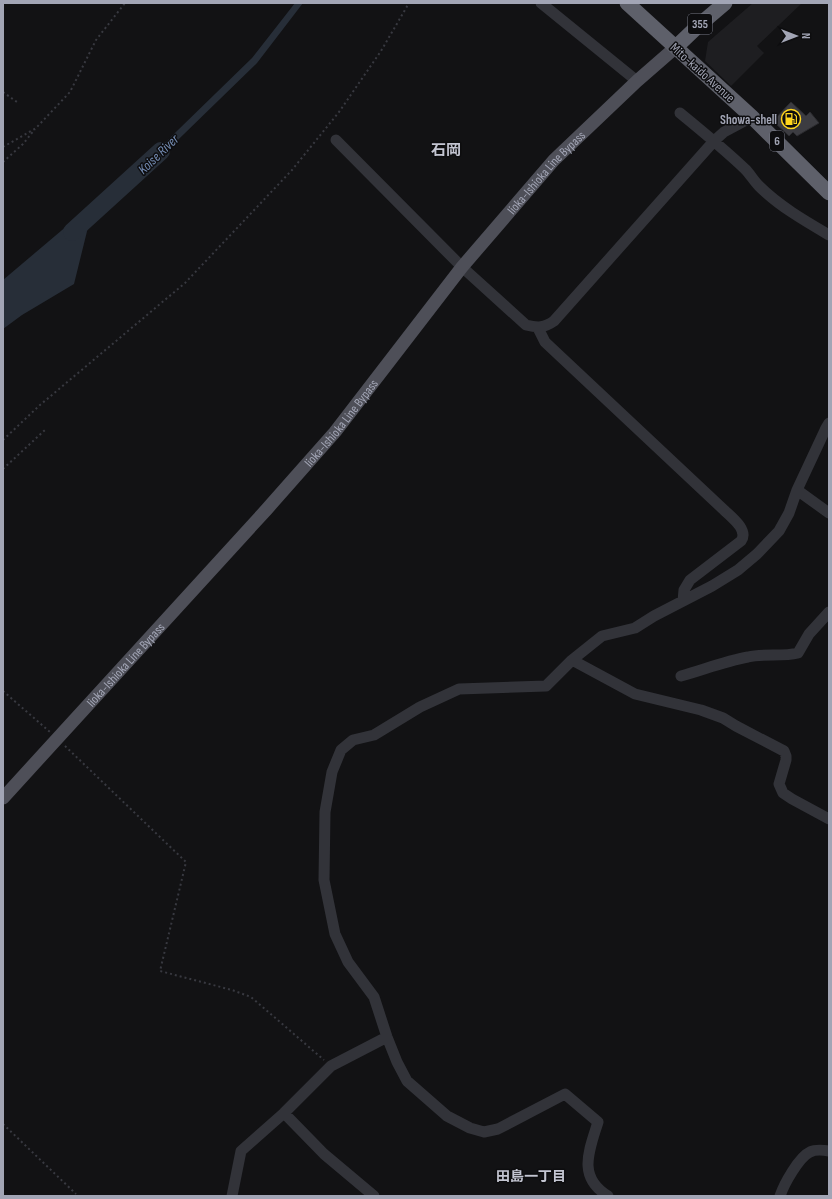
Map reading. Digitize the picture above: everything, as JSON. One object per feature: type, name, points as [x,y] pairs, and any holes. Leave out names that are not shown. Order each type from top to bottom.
[{"type":"highway","name":"Mito-kaido Avenue","points":[[627,3],[752,117],[829,193]]},
{"type":"highway","name":"355","points":[[676,47],[725,3]]},
{"type":"main road","name":"Iioka-Ishioka Line Bypass","points":[[3,798],[335,432],[462,267],[554,160],[637,81],[676,47]]},
{"type":"street","points":[[540,3],[637,81]]},
{"type":"street","points":[[680,113],[714,140],[746,170],[764,191],[799,217],[829,235]]},
{"type":"street","points":[[336,140],[462,267],[526,325],[538,328],[554,321],[714,140],[724,132],[752,117]]},
{"type":"street","points":[[538,328],[545,342],[724,510],[743,532],[743,538],[741,540],[690,580],[684,590],[683,601]]},
{"type":"street","points":[[608,1196],[598,1190],[590,1179],[587,1166],[591,1144],[598,1122],[565,1094],[498,1129],[484,1132],[470,1128],[447,1116],[407,1081],[397,1062],[387,1037],[374,997],[348,962],[335,934],[324,880],[325,812],[332,772],[341,750],[353,740],[374,735],[420,706],[458,689],[546,686],[572,660],[602,636],[635,628],[738,570],[765,546],[779,531],[829,423]]},
{"type":"street","points":[[797,490],[829,513]]},
{"type":"street","points":[[681,676],[747,657],[798,653],[809,634],[829,612]]},
{"type":"street","points":[[572,660],[635,694],[701,710],[723,718],[784,751],[786,760],[779,784],[783,793],[829,819]]},
{"type":"street","points":[[232,1196],[241,1151],[331,1066],[387,1037]]},
{"type":"street","points":[[284,1112],[324,1154],[374,1196]]},
{"type":"street","points":[[780,1196],[795,1167],[809,1152],[817,1150],[829,1151]]},
{"type":"path","points":[[3,162],[23,144],[70,92],[96,40],[125,3]]},
{"type":"path","points":[[3,440],[40,405],[185,282],[292,170],[339,112],[381,51],[409,3]]},
{"type":"path","points":[[3,92],[17,102]]},
{"type":"path","points":[[3,147],[36,128]]},
{"type":"path","points":[[3,469],[46,429]]},
{"type":"path","points":[[3,691],[58,739],[186,862],[160,970],[232,990],[251,998],[331,1066]]},
{"type":"path","points":[[3,1124],[76,1194]]},
{"type":"shaded area","points":[[753,3],[802,3],[757,46],[764,53],[731,86],[705,61],[708,42]]},
{"type":"water","points":[[295,3],[303,3],[257,63],[147,170],[142,165],[252,58]]},
{"type":"water","points":[[94,203],[74,284],[22,315],[3,329],[3,280]]},
{"type":"building","points":[[791,102],[806,116],[810,112],[819,123],[797,136],[793,132],[789,136],[773,121]]},
{"type":"waterway","name":"Koise River","points":[[72,232],[161,151]]},
{"type":"place","name":"Showa-shell","points":[[791,119]]},
{"type":"district","name":"石岡","points":[[446,150]]},
{"type":"district","name":"田島一丁目","points":[[531,1176]]}]
